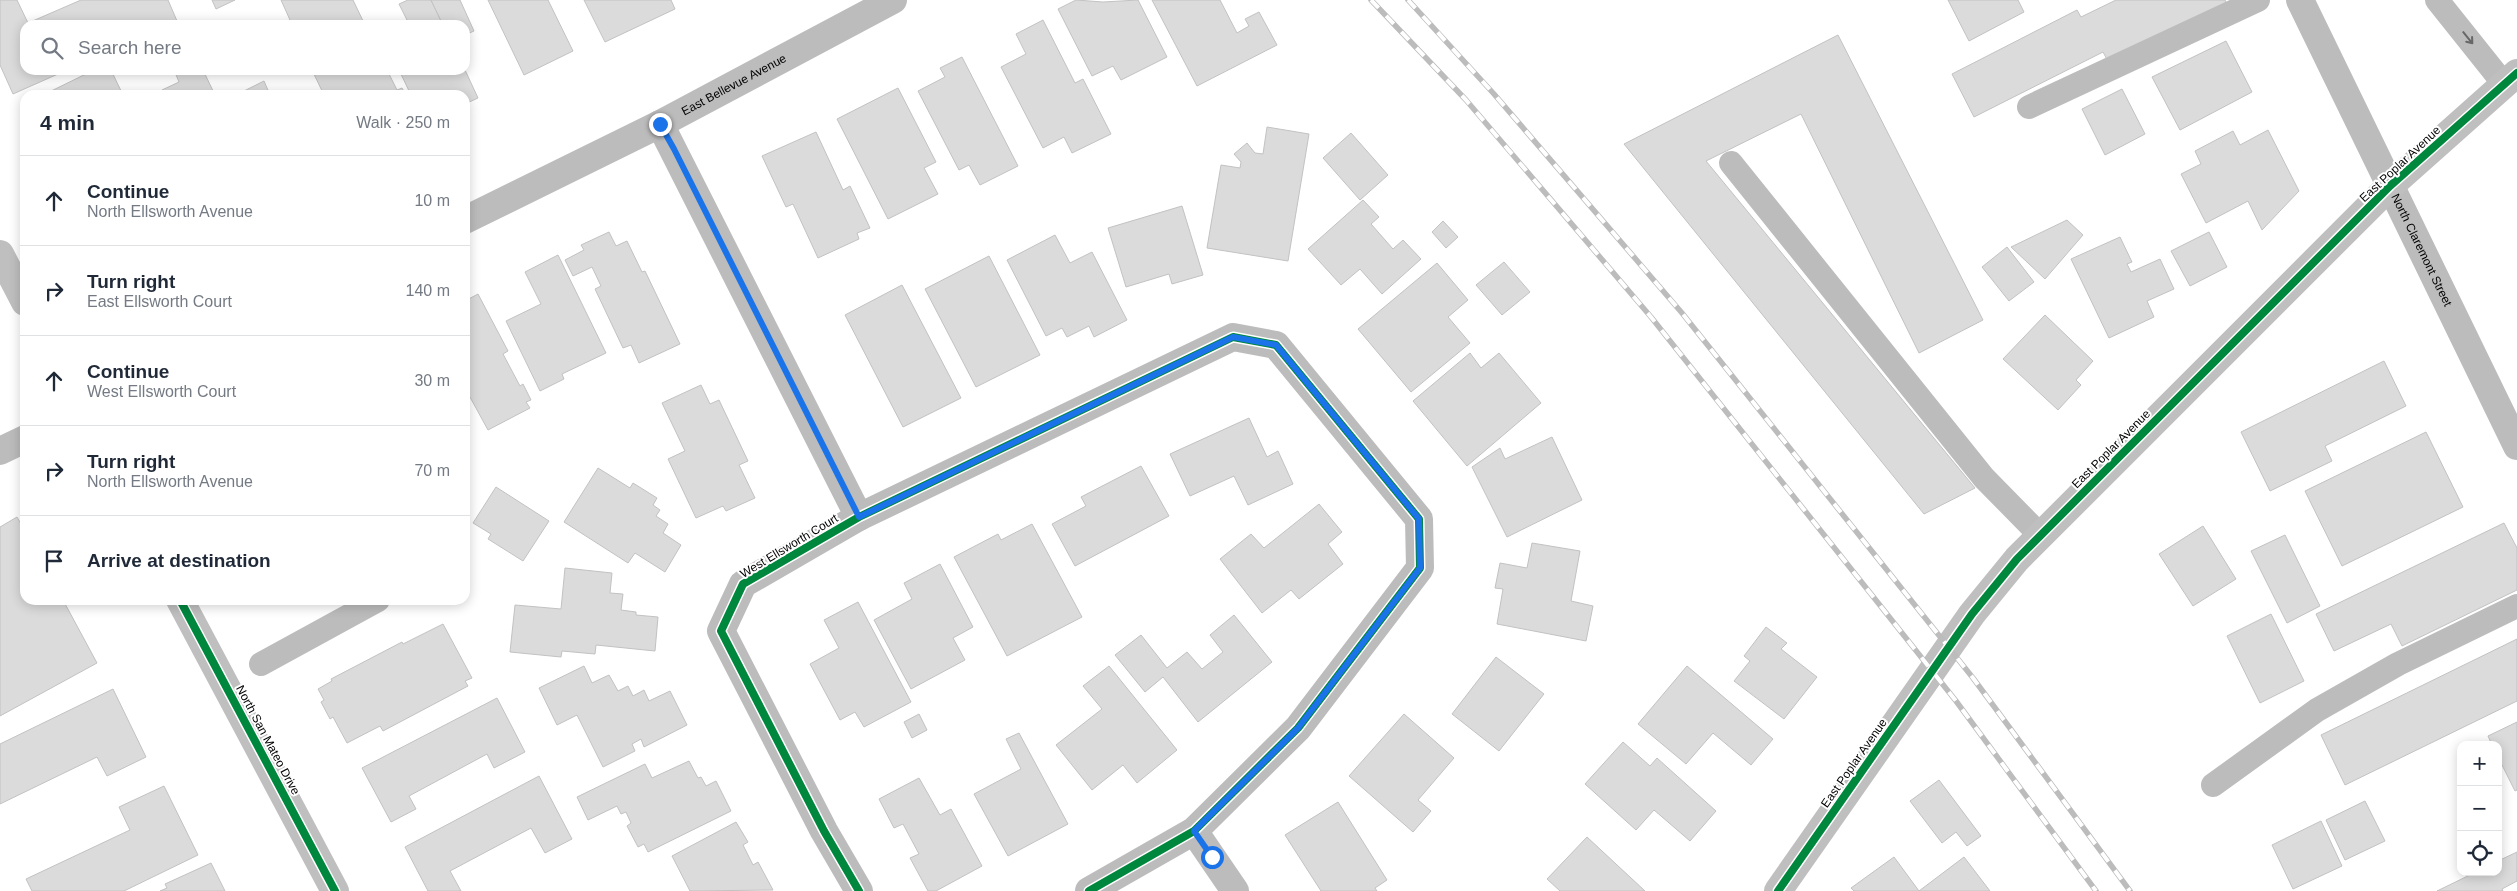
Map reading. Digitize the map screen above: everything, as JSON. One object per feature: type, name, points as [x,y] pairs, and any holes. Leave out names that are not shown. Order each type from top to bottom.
[{"type":"main road","name":"East Poplar Avenue","points":[[1778,891],[1972,614],[2017,559],[2390,186],[2511,78]]},
{"type":"main road","points":[[0,254],[20,292]]},
{"type":"main road","name":"North San Mateo Drive","points":[[183,605],[335,891]]},
{"type":"street","name":"East Bellevue Avenue","points":[[470,218],[660,124],[894,0]]},
{"type":"street","name":"North Claremont Street","points":[[2300,0],[2517,446]]},
{"type":"street","points":[[660,124],[859,517]]},
{"type":"street","name":"West Ellsworth Court","points":[[859,891],[824,831],[721,631],[743,584],[859,517],[1048,428],[1233,337],[1276,345],[1419,519],[1420,568],[1298,728],[1194,831]]},
{"type":"street","points":[[0,451],[20,441]]},
{"type":"street","points":[[1089,891],[1194,831],[1235,891]]},
{"type":"lane","points":[[2028,107],[2258,0]]},
{"type":"lane","points":[[2437,0],[2511,78]]},
{"type":"lane","points":[[1731,163],[1984,478],[2041,536]]},
{"type":"lane","points":[[261,664],[369,605]]},
{"type":"lane","points":[[2213,785],[2317,710],[2398,664],[2517,606]]},
{"type":"building","points":[[0,0],[17,0],[27,20],[20,20],[20,75],[56,75],[13,94],[0,65]]},
{"type":"building","points":[[81,0],[168,0],[177,20],[35,20]]},
{"type":"building","points":[[212,0],[235,0],[216,9]]},
{"type":"building","points":[[281,0],[353,0],[363,20],[290,20]]},
{"type":"building","points":[[408,0],[431,0],[441,20],[407,20],[399,4]]},
{"type":"building","points":[[431,0],[460,0],[469,20],[441,20]]},
{"type":"building","points":[[488,0],[548,0],[573,51],[524,75]]},
{"type":"building","points":[[584,0],[671,0],[675,9],[605,42]]},
{"type":"building","points":[[1076,0],[1103,2],[1138,0],[1167,57],[1121,80],[1113,66],[1092,76],[1058,9]]},
{"type":"building","points":[[1152,0],[1220,0],[1237,33],[1249,26],[1245,19],[1259,12],[1277,45],[1197,86]]},
{"type":"building","points":[[1948,0],[2018,0],[2024,12],[1969,41]]},
{"type":"building","points":[[2116,0],[2225,0],[2227,4],[2109,63],[2103,52],[1974,117],[1952,74],[2077,10],[2081,17]]},
{"type":"building","points":[[1043,20],[1075,83],[1083,79],[1111,134],[1072,153],[1064,137],[1043,148],[1001,67],[1026,54],[1016,34]]},
{"type":"building","points":[[470,22],[474,31],[470,33]]},
{"type":"building","points":[[1838,35],[1983,320],[1919,353],[1801,114],[1706,161],[1975,488],[1924,514],[1624,144]]},
{"type":"building","points":[[2226,41],[2252,92],[2180,130],[2152,77]]},
{"type":"building","points":[[962,57],[1018,166],[980,185],[969,165],[959,170],[918,91],[945,77],[940,68]]},
{"type":"building","points":[[84,75],[113,75],[121,90],[53,90]]},
{"type":"building","points":[[176,75],[205,75],[213,90],[162,90],[179,82]]},
{"type":"building","points":[[314,75],[390,75],[397,90],[322,90]]},
{"type":"building","points":[[401,75],[467,75],[478,98],[470,102],[470,90],[409,90]]},
{"type":"building","points":[[264,81],[268,90],[246,90]]},
{"type":"building","points":[[898,88],[936,162],[924,168],[938,194],[888,219],[837,119]]},
{"type":"building","points":[[2122,89],[2145,134],[2105,155],[2082,109]]},
{"type":"building","points":[[1267,127],[1309,134],[1288,261],[1207,248],[1221,165],[1240,168],[1241,162],[1234,154],[1247,143],[1255,153],[1263,154]]},
{"type":"building","points":[[2268,130],[2299,191],[2262,230],[2248,201],[2206,223],[2181,174],[2201,164],[2195,151],[2233,131],[2240,145]]},
{"type":"building","points":[[816,132],[843,190],[850,186],[870,228],[857,233],[859,239],[818,258],[793,204],[786,207],[762,156]]},
{"type":"building","points":[[1351,133],[1388,175],[1360,200],[1323,158]]},
{"type":"building","points":[[1363,200],[1379,217],[1371,224],[1393,249],[1403,240],[1421,259],[1382,294],[1360,269],[1341,285],[1308,249]]},
{"type":"building","points":[[1182,206],[1203,275],[1172,284],[1169,274],[1126,287],[1108,228]]},
{"type":"building","points":[[2067,220],[2083,235],[2045,279],[2011,247]]},
{"type":"building","points":[[1443,221],[1458,237],[1446,248],[1432,232]]},
{"type":"building","points":[[609,232],[616,246],[627,241],[642,272],[645,271],[680,344],[639,363],[631,345],[623,348],[595,289],[601,286],[592,267],[573,276],[565,260],[584,250],[581,245]]},
{"type":"building","points":[[2209,232],[2227,267],[2190,286],[2171,251]]},
{"type":"building","points":[[1055,235],[1070,263],[1092,252],[1127,320],[1094,337],[1089,326],[1067,337],[1062,328],[1046,336],[1007,260]]},
{"type":"building","points":[[2120,237],[2132,262],[2127,264],[2131,272],[2160,259],[2174,289],[2147,301],[2154,317],[2109,338],[2071,259]]},
{"type":"building","points":[[2007,247],[2034,282],[2009,301],[1982,267]]},
{"type":"building","points":[[558,255],[606,353],[562,374],[564,379],[540,391],[506,321],[541,304],[525,272]]},
{"type":"building","points":[[989,256],[1040,355],[976,387],[925,289]]},
{"type":"building","points":[[1504,262],[1530,292],[1502,315],[1476,285]]},
{"type":"building","points":[[1437,263],[1468,300],[1448,317],[1470,343],[1411,392],[1358,329]]},
{"type":"building","points":[[902,285],[961,398],[903,427],[845,315]]},
{"type":"building","points":[[478,294],[508,351],[503,354],[520,386],[523,384],[531,400],[526,402],[530,408],[488,430],[470,397],[470,298]]},
{"type":"building","points":[[2045,315],[2093,361],[2076,380],[2081,385],[2058,410],[2003,359]]},
{"type":"building","points":[[1470,353],[1481,368],[1499,353],[1541,403],[1467,466],[1413,401]]},
{"type":"building","points":[[2384,361],[2406,406],[2325,446],[2332,461],[2270,491],[2241,432]]},
{"type":"building","points":[[701,385],[710,404],[719,400],[748,461],[739,465],[755,498],[726,511],[723,506],[696,518],[668,459],[685,451],[662,403]]},
{"type":"building","points":[[1249,418],[1267,457],[1278,451],[1293,484],[1248,505],[1234,476],[1190,496],[1170,454]]},
{"type":"building","points":[[2426,432],[2463,507],[2342,566],[2305,491]]},
{"type":"building","points":[[1552,437],[1582,500],[1507,537],[1472,467],[1500,448],[1505,459]]},
{"type":"building","points":[[1141,466],[1169,516],[1075,566],[1052,524],[1086,506],[1081,497]]},
{"type":"building","points":[[598,468],[630,488],[633,483],[657,498],[653,505],[660,510],[656,516],[668,524],[663,533],[681,545],[665,572],[635,553],[628,563],[564,522]]},
{"type":"building","points":[[496,487],[549,521],[523,561],[488,539],[491,534],[473,523]]},
{"type":"building","points":[[1319,504],[1342,532],[1328,544],[1343,564],[1299,599],[1291,590],[1262,613],[1220,559],[1251,534],[1264,548]]},
{"type":"building","points":[[17,517],[20,522],[20,605],[66,605],[97,663],[0,716],[0,527]]},
{"type":"building","points":[[2504,523],[2517,548],[2517,590],[2402,646],[2391,624],[2334,651],[2316,614]]},
{"type":"building","points":[[1032,524],[1082,617],[1007,656],[954,557],[998,534],[1001,540]]},
{"type":"building","points":[[2203,526],[2236,579],[2193,606],[2159,554]]},
{"type":"building","points":[[2285,535],[2320,606],[2287,623],[2251,551]]},
{"type":"building","points":[[1532,543],[1580,551],[1571,601],[1593,606],[1586,641],[1497,624],[1503,589],[1495,588],[1500,563],[1527,568]]},
{"type":"building","points":[[940,564],[973,627],[953,638],[965,660],[911,689],[874,620],[912,599],[904,583]]},
{"type":"building","points":[[565,568],[612,573],[610,593],[623,594],[621,610],[636,612],[636,615],[658,617],[655,651],[596,645],[595,654],[562,651],[561,657],[510,652],[515,605],[561,609]]},
{"type":"building","points":[[858,602],[911,702],[864,727],[855,712],[840,720],[810,664],[839,648],[824,620]]},
{"type":"building","points":[[2271,614],[2304,681],[2260,703],[2227,636]]},
{"type":"building","points":[[1234,615],[1272,662],[1198,722],[1163,677],[1145,692],[1115,655],[1141,635],[1167,668],[1187,652],[1202,669],[1223,652],[1210,635]]},
{"type":"building","points":[[443,624],[472,678],[465,681],[468,686],[383,731],[380,726],[347,743],[333,717],[330,719],[321,702],[324,700],[318,689],[332,681],[331,679],[402,642],[403,644]]},
{"type":"building","points":[[1766,627],[1787,643],[1781,649],[1817,677],[1784,719],[1734,681],[1750,661],[1744,656]]},
{"type":"building","points":[[2517,639],[2517,701],[2345,785],[2321,735]]},
{"type":"building","points":[[1496,657],[1544,694],[1499,751],[1452,714]]},
{"type":"building","points":[[584,666],[592,683],[609,675],[618,691],[628,686],[633,696],[644,690],[649,701],[670,691],[687,725],[644,747],[641,739],[632,744],[635,751],[603,767],[577,715],[557,725],[539,688]]},
{"type":"building","points":[[1109,666],[1177,750],[1137,783],[1123,765],[1092,790],[1056,745],[1102,709],[1083,686]]},
{"type":"building","points":[[1687,666],[1773,739],[1751,765],[1713,733],[1686,764],[1638,724]]},
{"type":"building","points":[[113,689],[146,757],[107,776],[97,757],[0,804],[0,744]]},
{"type":"building","points":[[497,698],[525,752],[494,768],[487,754],[409,796],[416,809],[391,822],[362,768]]},
{"type":"building","points":[[919,714],[927,730],[912,738],[904,722]]},
{"type":"building","points":[[1404,714],[1454,758],[1418,800],[1431,811],[1413,832],[1349,776]]},
{"type":"building","points":[[2517,722],[2517,790],[2515,791],[2502,765],[2502,741],[2490,741],[2488,736]]},
{"type":"building","points":[[1019,733],[1068,824],[1008,856],[974,794],[1021,769],[1006,739]]},
{"type":"building","points":[[1623,742],[1650,766],[1657,758],[1716,811],[1690,841],[1654,810],[1636,830],[1585,784]]},
{"type":"building","points":[[689,761],[698,778],[701,777],[706,786],[716,781],[731,811],[648,852],[644,844],[638,847],[627,826],[631,823],[626,812],[621,814],[617,806],[588,820],[577,797],[645,764],[652,778]]},
{"type":"building","points":[[539,776],[572,839],[545,853],[531,828],[450,871],[461,891],[428,891],[405,847]]},
{"type":"building","points":[[919,778],[940,815],[951,809],[982,866],[936,891],[928,891],[910,858],[919,854],[903,824],[894,828],[879,799]]},
{"type":"building","points":[[1939,780],[1981,836],[1967,846],[1956,832],[1942,843],[1910,801]]},
{"type":"building","points":[[164,786],[198,855],[124,891],[32,891],[26,879],[130,830],[119,807]]},
{"type":"building","points":[[2365,801],[2385,841],[2345,860],[2326,820]]},
{"type":"building","points":[[1338,802],[1387,880],[1375,888],[1377,891],[1321,891],[1285,835]]},
{"type":"building","points":[[2321,821],[2342,866],[2293,889],[2272,845]]},
{"type":"building","points":[[736,822],[748,842],[743,845],[753,865],[758,862],[773,890],[690,891],[672,856]]},
{"type":"building","points":[[1587,837],[1645,891],[1560,891],[1547,879]]},
{"type":"building","points":[[2517,852],[2517,881],[2502,889],[2503,891],[2437,891],[2468,876],[2502,876],[2502,859]]},
{"type":"building","points":[[1894,857],[1919,891],[1854,891],[1851,888]]},
{"type":"building","points":[[1964,857],[1990,891],[1919,891]]},
{"type":"building","points":[[211,863],[225,891],[160,891],[167,888],[165,884]]},
{"type":"railway","points":[[1371,0],[1466,100],[1651,317],[1956,701],[2096,891]]},
{"type":"railway","points":[[1408,0],[1494,94],[1682,313],[1973,678],[2130,891]]},
{"type":"cycle path","points":[[1778,891],[1972,614],[2017,559],[2390,186],[2517,73]]},
{"type":"cycle path","points":[[859,891],[824,831],[721,631],[743,584],[859,517],[1233,337],[1276,345],[1419,519],[1420,568],[1298,728],[1194,831],[1089,891]]},
{"type":"cycle path","points":[[183,605],[335,891]]},
{"type":"route","points":[[660,124],[859,517],[1048,428],[1233,337],[1276,345],[1419,519],[1420,568],[1298,728],[1194,831],[1212,857]]}]
